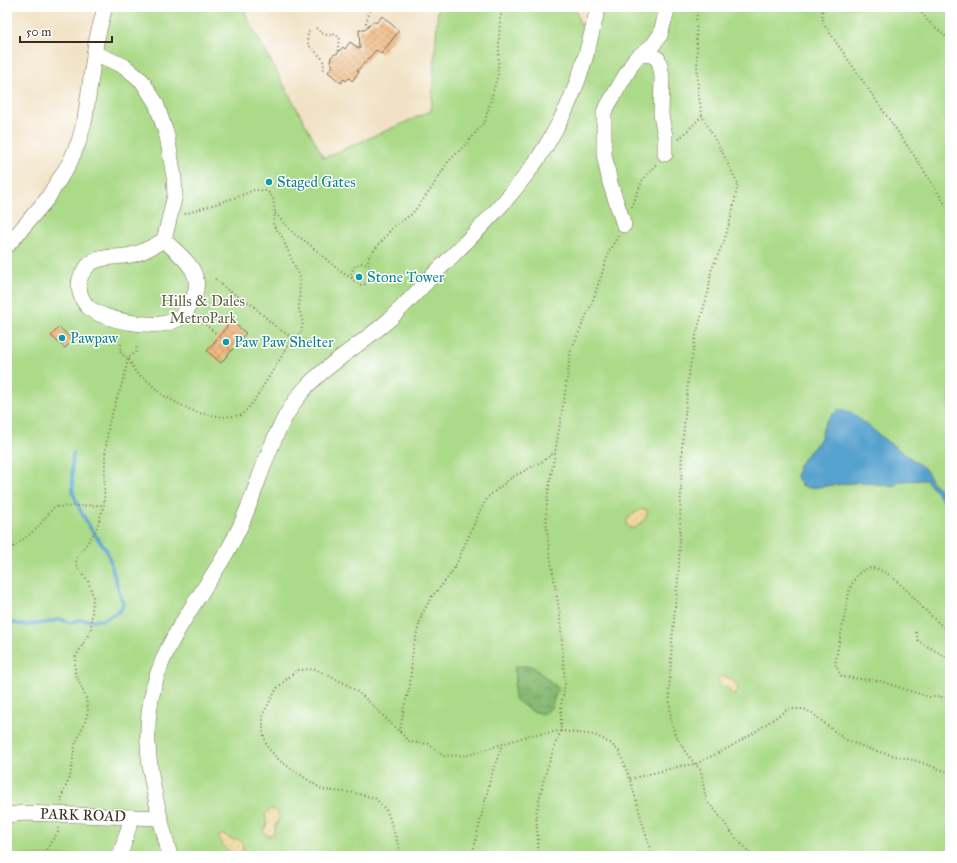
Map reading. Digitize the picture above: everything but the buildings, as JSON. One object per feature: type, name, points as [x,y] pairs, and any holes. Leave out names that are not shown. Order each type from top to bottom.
[{"type":"street","points":[[7,246],[47,199],[70,162],[79,140],[85,119],[94,53],[101,18],[105,7]]},
{"type":"street","points":[[170,856],[154,794],[147,747],[148,709],[153,687],[163,658],[174,636],[226,554],[242,522],[273,444],[290,408],[307,387],[322,373],[390,319],[488,220],[535,163],[568,105],[580,74],[598,7]]},
{"type":"street","points":[[624,224],[610,183],[604,154],[604,112],[635,60],[653,45],[660,35],[664,16],[668,7]]},
{"type":"street","points":[[94,53],[124,66],[142,81],[156,103],[167,136],[174,177],[175,195],[164,240],[145,250],[131,255],[101,258],[90,263],[82,273],[79,283],[80,295],[88,307],[105,316],[136,323],[162,325],[177,320],[185,312],[193,300],[197,287],[196,277],[192,266],[164,240]]},
{"type":"street","points":[[642,54],[651,54],[658,59],[660,65],[662,77],[661,115],[665,136],[665,154]]},
{"type":"street","name":"PARK ROAD","points":[[7,815],[24,813],[160,818]]},
{"type":"street","points":[[120,856],[132,817]]},
{"type":"path","points":[[369,26],[366,23],[371,7]]},
{"type":"path","points":[[368,265],[368,258],[393,227],[412,214],[429,192],[448,162],[468,142],[484,121],[498,74],[500,16],[509,7]]},
{"type":"path","points":[[698,7],[696,21],[698,90],[702,116],[738,184],[732,214],[724,241],[711,271],[709,289],[696,335],[689,373],[682,447],[679,566],[669,692],[671,720],[675,734],[686,753],[701,770],[706,801],[715,810],[734,836],[753,856]]},
{"type":"path","points":[[822,7],[823,23],[950,212]]},
{"type":"path","points":[[917,7],[928,21],[950,40]]},
{"type":"path","points":[[316,28],[322,34],[330,36],[335,34],[339,36],[338,49],[340,51]]},
{"type":"path","points":[[309,31],[307,42],[321,58],[324,66],[323,72]]},
{"type":"path","points":[[539,856],[536,814],[544,778],[561,731],[561,706],[565,684],[559,610],[548,542],[546,516],[548,493],[571,350],[592,303],[609,252],[624,224],[642,181],[691,125],[702,116]]},
{"type":"path","points":[[121,344],[121,354],[128,358],[136,373],[148,381],[162,394],[198,413],[224,417],[242,415],[254,401],[293,338],[301,333],[303,322],[299,309],[300,278],[281,235],[273,225],[275,213],[273,198],[266,191],[254,190],[186,214],[171,213]]},
{"type":"path","points":[[275,213],[294,234],[308,243],[342,274],[352,278],[360,285],[366,284],[371,277],[372,270],[368,265],[361,263],[355,266],[351,273],[352,278]]},
{"type":"path","points":[[215,279],[226,289],[251,304],[276,326],[293,338]]},
{"type":"path","points":[[202,322],[216,334]]},
{"type":"path","points":[[42,856],[58,832],[62,794],[70,778],[75,744],[85,722],[88,711],[86,698],[75,672],[75,658],[91,630],[93,596],[88,581],[77,567],[76,559],[96,530],[104,505],[105,455],[109,422],[124,378],[128,358],[136,352],[137,345]]},
{"type":"path","points":[[400,732],[404,707],[410,686],[413,648],[416,633],[422,614],[428,602],[454,569],[480,511],[488,497],[511,478],[543,461],[555,452]]},
{"type":"path","points":[[7,552],[36,529],[54,507],[104,505]]},
{"type":"path","points":[[950,632],[934,619],[890,574],[879,569],[869,567],[861,571],[854,579],[850,588],[835,664],[842,677],[880,681],[929,697],[950,697]]},
{"type":"path","points":[[916,632],[918,640],[950,659]]},
{"type":"path","points":[[402,856],[386,811],[375,798],[355,793],[323,790],[280,761],[267,747],[263,732],[263,714],[277,688],[297,670],[315,669],[348,685],[364,697],[410,742],[429,744],[443,756],[469,755],[530,735],[561,731],[595,735],[610,743],[619,751],[630,779],[652,856]]},
{"type":"path","points":[[630,779],[680,766],[696,764],[734,745],[788,709],[804,709],[812,713],[844,739],[874,751],[917,762],[950,773]]},
{"type":"path","points":[[472,856],[490,780],[502,744]]},
{"type":"green space","name":"Hills & Dales MetroPark","points":[[105,7],[244,7],[246,16],[324,158],[431,111],[438,7],[575,7],[580,24],[592,29],[598,7],[950,7],[950,856],[7,856],[7,246],[70,162]]},
{"type":"green space","points":[[515,666],[532,666],[558,688],[551,708],[543,714],[529,710],[514,698]]},
{"type":"sand","points":[[643,509],[647,510],[647,515],[645,518],[635,528],[629,528],[627,524],[628,518]]},
{"type":"sand","points":[[722,676],[733,680],[736,685],[738,690],[734,696],[727,688],[718,683]]},
{"type":"sand","points":[[272,809],[278,813],[279,817],[273,834],[267,836],[263,831],[267,824],[265,815]]},
{"type":"sand","points":[[223,834],[231,839],[241,841],[243,852],[236,856],[228,850],[221,843],[218,837]]},
{"type":"water","points":[[838,409],[851,412],[888,442],[924,468],[931,481],[950,501],[950,506],[944,502],[926,480],[900,481],[894,486],[861,482],[809,488],[801,485],[796,477],[799,465],[820,440],[827,420]]},
{"type":"waterway","points":[[7,622],[24,625],[46,623],[60,619],[70,623],[79,620],[103,620],[120,611],[123,604],[107,551],[81,512],[73,493],[73,453]]},
{"type":"place","name":"Staged Gates","points":[[269,182]]},
{"type":"place","name":"Stone Tower","points":[[359,277]]},
{"type":"place","name":"Pawpaw","points":[[62,338]]},
{"type":"place","name":"Paw Paw Shelter","points":[[226,342]]}]
